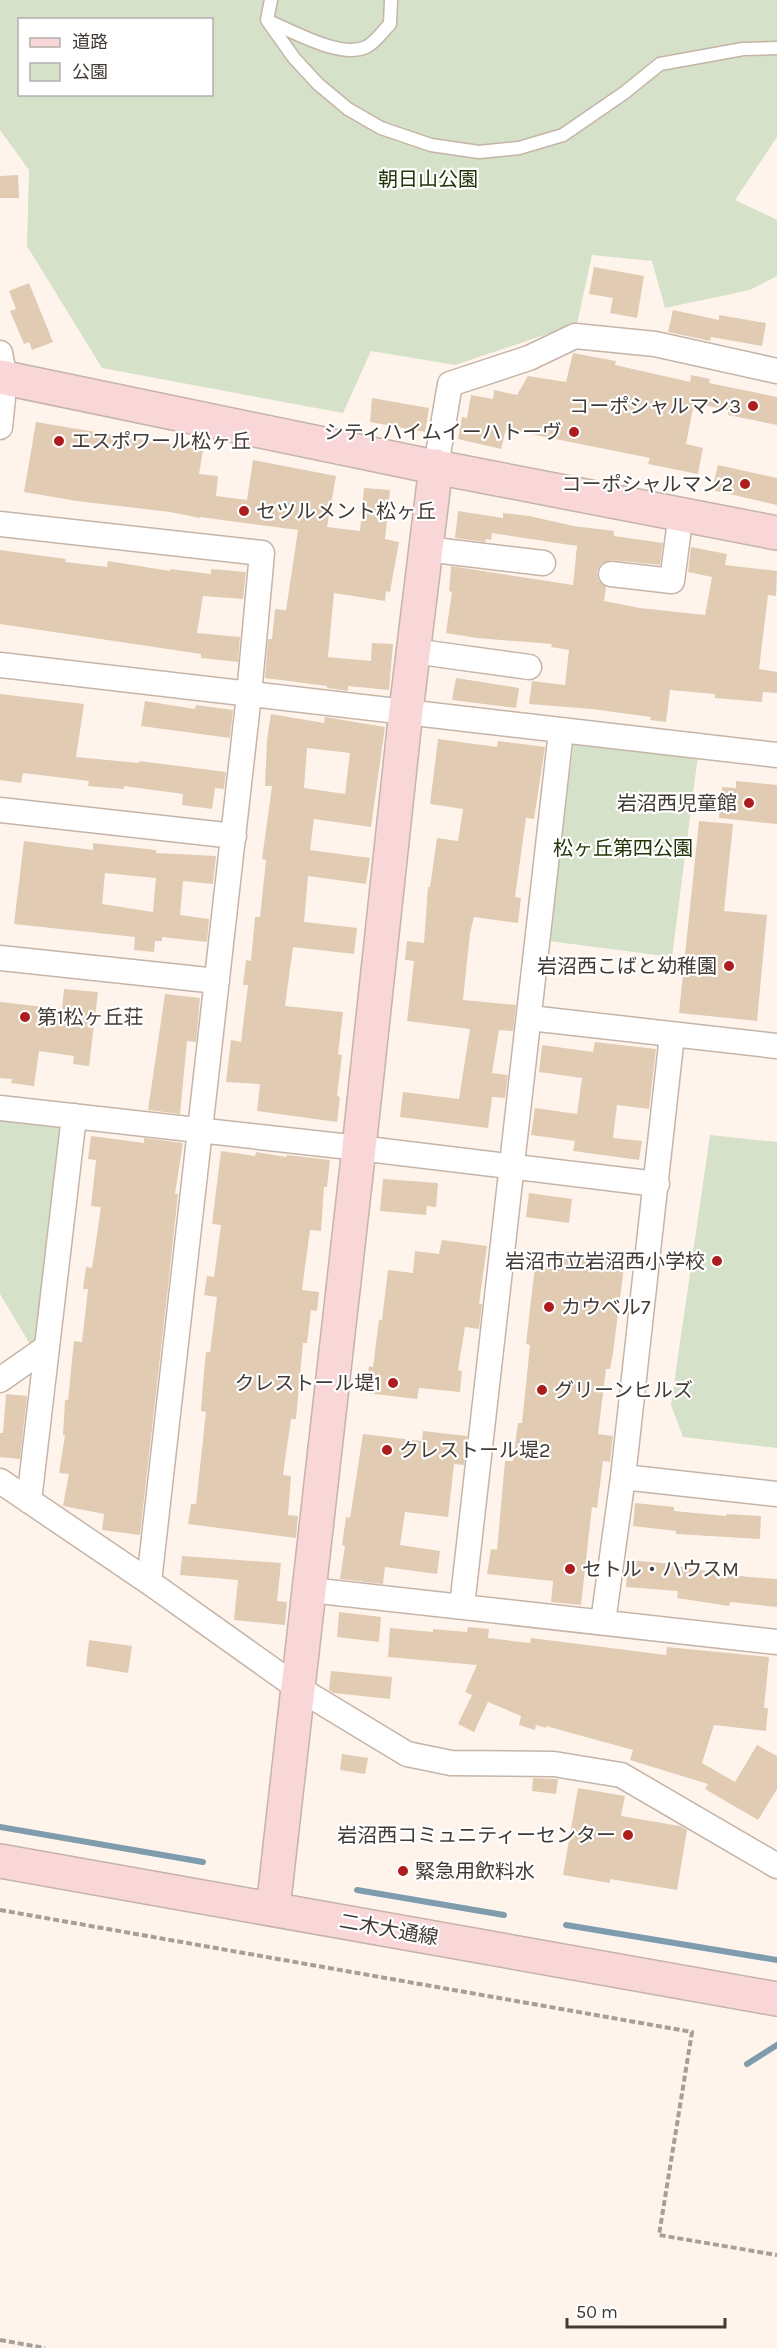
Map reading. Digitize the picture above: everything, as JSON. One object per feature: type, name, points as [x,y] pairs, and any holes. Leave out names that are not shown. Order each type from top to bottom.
[{"type":"street","points":[[273,1909],[406,711],[436,466],[450,384],[530,358],[575,336],[655,345],[777,371]]},
{"type":"street","points":[[0,427],[2,370],[436,466],[777,532]]},
{"type":"street","points":[[611,574],[672,581],[681,513]]},
{"type":"street","points":[[0,525],[262,553],[234,836],[148,1582]]},
{"type":"street","points":[[426,549],[543,563]]},
{"type":"street","points":[[413,651],[529,667]]},
{"type":"street","points":[[0,665],[777,755]]},
{"type":"street","points":[[462,1606],[561,731]]},
{"type":"street","points":[[0,810],[234,836]]},
{"type":"street","points":[[0,958],[217,981]]},
{"type":"street","points":[[530,1018],[777,1046]]},
{"type":"street","points":[[603,1622],[623,1477],[672,1035]]},
{"type":"street","points":[[0,1108],[657,1184]]},
{"type":"street","points":[[29,1501],[74,1116]]},
{"type":"street","points":[[0,1380],[47,1347]]},
{"type":"street","points":[[623,1477],[777,1494]]},
{"type":"street","points":[[0,1481],[297,1688],[407,1754],[451,1763],[554,1764],[621,1775],[777,1866]]},
{"type":"street","points":[[310,1590],[777,1642]]},
{"type":"street","name":"二木大通線","points":[[0,1862],[777,1999]]},
{"type":"lane","points":[[271,0],[267,20],[294,58],[318,84],[348,109],[381,128],[431,145],[479,152],[519,148],[563,135],[624,93],[660,64],[743,49],[777,48]]},
{"type":"lane","points":[[267,20],[332,47],[354,51],[368,46],[390,24],[392,0]]},
{"type":"path","points":[[0,1910],[692,2032],[659,2235],[777,2255]]},
{"type":"path","points":[[0,2340],[45,2348]]},
{"type":"green space","name":"朝日山公園","points":[[0,0],[777,0],[777,137],[735,200],[777,220],[777,276],[750,290],[665,308],[652,261],[592,255],[577,324],[455,365],[371,351],[343,413],[102,368],[27,246],[29,170],[0,130]]},
{"type":"green space","name":"松ヶ丘第四公園","points":[[574,739],[698,755],[672,957],[549,941]]},
{"type":"green space","points":[[0,1119],[58,1125],[66,1132],[44,1337],[30,1344],[0,1294]]},
{"type":"green space","points":[[710,1135],[777,1142],[777,1448],[683,1437],[671,1405]]},
{"type":"building","points":[[18,175],[19,198],[0,198],[0,176]]},
{"type":"building","points":[[594,267],[644,276],[637,318],[610,313],[613,298],[589,294]]},
{"type":"building","points":[[29,283],[53,342],[32,350],[29,342],[24,344],[10,311],[16,309],[9,291]]},
{"type":"building","points":[[673,310],[719,320],[719,315],[766,323],[762,346],[711,337],[710,341],[668,332]]},
{"type":"building","points":[[573,353],[616,361],[615,365],[690,382],[691,375],[710,379],[709,383],[777,397],[777,425],[728,415],[729,410],[694,403],[686,444],[703,448],[698,474],[648,464],[650,458],[506,429],[501,449],[458,439],[462,417],[467,418],[471,395],[493,399],[494,390],[517,395],[528,376],[566,382]]},
{"type":"building","points":[[372,398],[429,408],[425,432],[370,422]]},
{"type":"building","points":[[36,422],[203,450],[199,474],[218,476],[216,496],[247,500],[253,460],[336,476],[327,527],[360,531],[364,488],[390,490],[385,539],[399,542],[390,592],[386,591],[385,601],[334,593],[328,657],[371,661],[372,643],[393,644],[389,690],[348,686],[348,691],[265,678],[268,639],[272,639],[275,609],[286,610],[298,530],[24,492]]},
{"type":"building","name":"コーポシャルマン2","points":[[718,465],[777,478],[777,505],[712,490]]},
{"type":"building","points":[[458,511],[503,518],[503,513],[529,516],[574,526],[614,531],[614,536],[663,543],[660,565],[611,560],[600,565],[597,572],[598,580],[606,587],[604,601],[640,608],[705,615],[712,577],[688,572],[691,547],[727,554],[725,565],[777,571],[776,596],[768,595],[759,669],[777,672],[777,693],[763,692],[762,702],[715,698],[715,694],[670,690],[666,722],[650,720],[651,717],[592,709],[529,704],[532,681],[565,685],[569,650],[551,647],[552,644],[446,633],[452,592],[449,591],[451,566],[573,585],[577,546],[492,533],[491,540],[486,539],[485,542],[455,538]]},
{"type":"building","points":[[0,550],[107,567],[108,561],[170,571],[170,569],[211,574],[211,569],[246,572],[243,599],[203,596],[197,633],[240,637],[238,662],[201,658],[201,654],[0,624]]},
{"type":"building","points":[[456,678],[519,688],[516,708],[452,700]]},
{"type":"building","points":[[0,694],[84,704],[76,757],[139,763],[139,761],[226,772],[224,789],[215,788],[212,809],[182,805],[183,794],[124,786],[124,789],[88,786],[89,781],[23,773],[21,783],[0,780]]},
{"type":"building","points":[[145,701],[195,709],[196,705],[233,710],[230,738],[141,726]]},
{"type":"building","points":[[271,714],[324,723],[325,717],[385,727],[371,827],[314,819],[310,850],[370,858],[366,884],[308,876],[304,922],[357,928],[354,954],[293,947],[285,1006],[343,1012],[338,1054],[342,1055],[337,1096],[340,1097],[337,1122],[257,1111],[260,1084],[226,1082],[231,1040],[241,1042],[248,985],[243,985],[246,960],[251,961],[255,917],[260,917],[266,860],[262,859],[272,786],[265,786],[267,740]],"holes":[[[307,748],[350,753],[345,794],[304,788]]]},
{"type":"building","points":[[438,739],[497,747],[498,741],[545,747],[534,819],[526,818],[515,897],[521,898],[518,923],[474,917],[470,933],[463,1000],[516,1005],[513,1031],[499,1030],[492,1073],[508,1075],[505,1098],[492,1097],[488,1128],[400,1117],[403,1092],[459,1099],[470,1029],[407,1021],[414,961],[405,960],[407,941],[424,943],[428,887],[430,887],[437,838],[458,841],[463,809],[430,804]]},
{"type":"building","name":"岩沼西児童館","points":[[736,781],[777,785],[777,824],[719,818],[722,787],[736,788]]},
{"type":"building","name":"岩沼西こばと幼稚園","points":[[699,821],[733,824],[724,911],[767,915],[757,1021],[679,1013]]},
{"type":"building","points":[[24,841],[93,850],[93,843],[156,850],[156,853],[216,856],[213,884],[183,881],[180,915],[209,919],[207,942],[162,937],[162,941],[155,941],[154,952],[134,950],[135,937],[14,924]],"holes":[[[105,873],[156,878],[153,912],[102,904]]]},
{"type":"building","points":[[64,989],[98,992],[89,1066],[73,1064],[74,1056],[39,1051],[34,1086],[11,1083],[12,1079],[0,1078],[0,1002],[62,1009]]},
{"type":"building","points":[[165,994],[200,998],[196,1042],[187,1041],[180,1114],[148,1110]]},
{"type":"building","points":[[595,1042],[656,1049],[649,1109],[617,1105],[613,1138],[642,1141],[639,1160],[573,1151],[575,1141],[531,1135],[535,1108],[577,1114],[582,1078],[539,1072],[542,1045],[593,1052]]},
{"type":"building","points":[[91,1136],[144,1143],[144,1138],[183,1143],[175,1194],[178,1194],[140,1535],[102,1530],[104,1514],[63,1506],[69,1474],[59,1473],[65,1435],[63,1435],[65,1400],[68,1400],[74,1341],[82,1342],[88,1289],[83,1289],[86,1267],[92,1268],[101,1207],[91,1206],[96,1160],[88,1159]]},
{"type":"building","points":[[221,1151],[255,1156],[256,1152],[330,1160],[327,1187],[324,1187],[321,1231],[310,1230],[302,1290],[319,1292],[317,1311],[311,1310],[307,1343],[303,1343],[296,1419],[291,1419],[283,1475],[291,1476],[288,1515],[298,1516],[296,1538],[188,1524],[191,1504],[196,1504],[206,1412],[201,1411],[206,1352],[210,1352],[217,1297],[204,1295],[207,1276],[214,1277],[221,1225],[212,1224]]},
{"type":"building","points":[[383,1179],[438,1183],[436,1207],[427,1206],[426,1215],[380,1211]]},
{"type":"building","points":[[529,1193],[572,1199],[569,1223],[526,1217]]},
{"type":"building","points":[[442,1240],[487,1246],[479,1304],[482,1304],[479,1329],[465,1327],[458,1370],[462,1371],[460,1392],[419,1388],[417,1399],[366,1393],[369,1366],[373,1367],[379,1320],[382,1320],[388,1270],[413,1273],[415,1251],[439,1254]]},
{"type":"building","points":[[557,1251],[625,1259],[613,1353],[610,1369],[606,1369],[598,1434],[613,1436],[610,1462],[603,1461],[597,1508],[592,1507],[581,1605],[551,1602],[553,1581],[487,1574],[491,1549],[497,1550],[505,1461],[513,1461],[518,1423],[522,1423],[530,1345],[526,1344],[535,1266],[555,1269]]},
{"type":"building","points":[[6,1394],[27,1396],[20,1459],[0,1457],[0,1433],[3,1433]]},
{"type":"building","points":[[423,1431],[467,1436],[464,1465],[454,1464],[448,1517],[405,1512],[400,1545],[440,1551],[437,1574],[385,1567],[383,1584],[340,1579],[346,1517],[350,1518],[363,1434],[422,1441]]},
{"type":"building","points":[[635,1503],[674,1507],[674,1511],[726,1516],[727,1514],[761,1516],[760,1539],[676,1534],[676,1531],[633,1526]]},
{"type":"building","points":[[182,1556],[281,1563],[277,1601],[287,1602],[285,1625],[234,1620],[238,1580],[180,1575]]},
{"type":"building","points":[[628,1560],[674,1564],[674,1566],[748,1577],[777,1579],[777,1607],[730,1602],[729,1606],[677,1598],[678,1591],[626,1587]]},
{"type":"building","points":[[339,1612],[381,1617],[379,1642],[337,1637]]},
{"type":"building","points":[[468,1627],[489,1629],[488,1638],[530,1643],[531,1638],[666,1655],[667,1647],[769,1657],[764,1708],[768,1708],[766,1731],[714,1725],[702,1763],[735,1782],[757,1745],[777,1756],[777,1789],[758,1820],[705,1789],[708,1784],[630,1760],[633,1750],[546,1726],[546,1728],[536,1725],[535,1730],[519,1725],[521,1716],[488,1702],[474,1732],[458,1724],[472,1695],[465,1692],[477,1665],[388,1657],[390,1628],[467,1632]]},
{"type":"building","points":[[89,1640],[132,1646],[128,1673],[86,1666]]},
{"type":"building","points":[[331,1671],[392,1677],[390,1699],[334,1693],[329,1690]]},
{"type":"building","points":[[342,1754],[368,1758],[365,1774],[340,1770]]},
{"type":"building","points":[[533,1778],[558,1779],[556,1794],[532,1791]]},
{"type":"building","name":"岩沼西コミュニティーセンター","points":[[578,1788],[625,1796],[621,1816],[680,1826],[687,1830],[677,1890],[610,1879],[610,1883],[563,1875]]},
{"type":"waterway","points":[[0,1827],[203,1862]]},
{"type":"waterway","points":[[357,1890],[504,1915]]},
{"type":"waterway","points":[[566,1925],[777,1960]]},
{"type":"waterway","points":[[747,2064],[777,2045]]},
{"type":"place","name":"コーポシャルマン3","points":[[753,406]]},
{"type":"place","name":"シティハイムイーハトーヴ","points":[[574,432]]},
{"type":"place","name":"エスポワール松ヶ丘","points":[[59,441]]},
{"type":"place","name":"コーポシャルマン2","points":[[745,484]]},
{"type":"place","name":"セツルメント松ヶ丘","points":[[244,511]]},
{"type":"place","name":"岩沼西児童館","points":[[749,803]]},
{"type":"place","name":"岩沼西こばと幼稚園","points":[[729,966]]},
{"type":"place","name":"第1松ヶ丘荘","points":[[25,1017]]},
{"type":"place","name":"岩沼市立岩沼西小学校","points":[[717,1261]]},
{"type":"place","name":"カウベル7","points":[[549,1307]]},
{"type":"place","name":"クレストール堤1","points":[[393,1383]]},
{"type":"place","name":"グリーンヒルズ","points":[[542,1390]]},
{"type":"place","name":"クレストール堤2","points":[[387,1450]]},
{"type":"place","name":"セトル・ハウスM","points":[[570,1569]]},
{"type":"place","name":"岩沼西コミュニティーセンター","points":[[628,1835]]},
{"type":"place","name":"緊急用飲料水","points":[[403,1871]]}]
